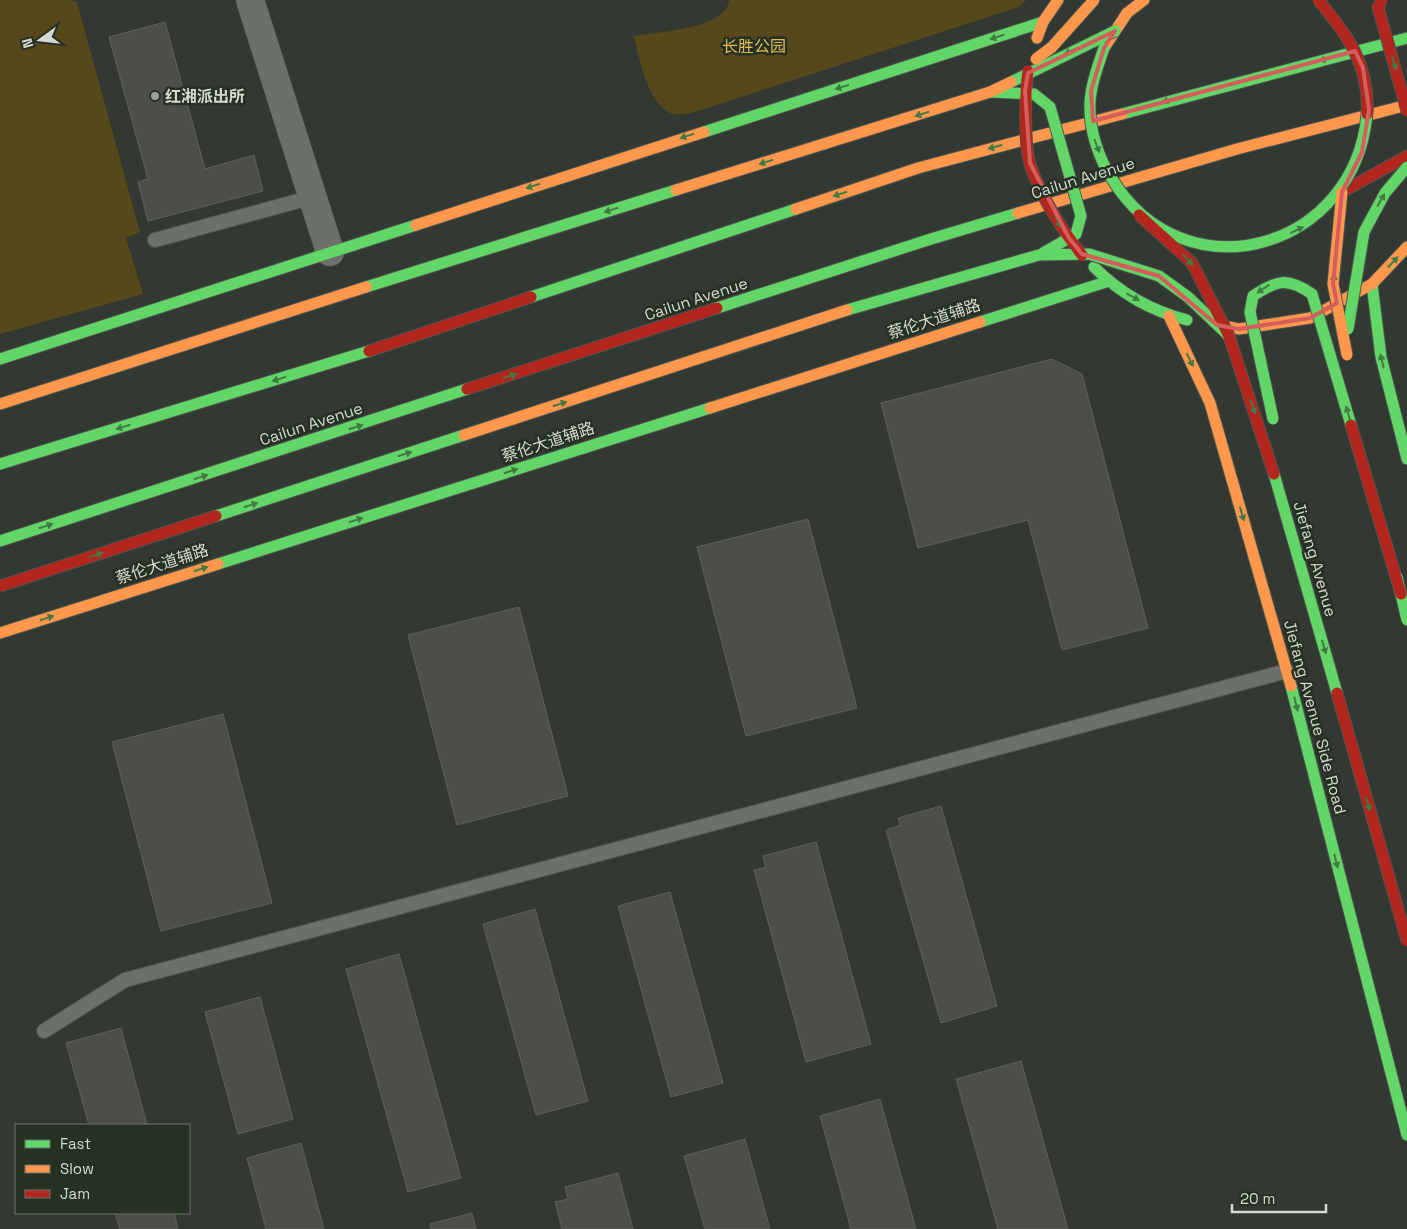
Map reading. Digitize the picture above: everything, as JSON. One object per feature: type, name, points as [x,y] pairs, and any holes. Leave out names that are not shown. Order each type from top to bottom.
[{"type":"main road","points":[[1058,0],[1043,22],[1030,57],[1025,91],[1030,162],[1062,230],[1106,282],[1169,316],[1239,329],[1310,318],[1372,284],[1407,247]]},
{"type":"main road","points":[[990,92],[1052,47],[1094,0]]},
{"type":"main road","points":[[1115,31],[1120,0]]},
{"type":"main road","points":[[1144,0],[1127,13],[1104,48],[1091,91],[1094,137],[1110,180],[1139,215],[1178,239],[1223,248],[1268,243],[1309,224],[1342,192],[1407,156]]},
{"type":"main road","points":[[1318,0],[1345,31],[1363,68],[1369,110],[1362,152],[1342,192],[1333,284],[1349,367]]},
{"type":"main road","points":[[1382,0],[1378,7],[1407,111]]},
{"type":"main road","points":[[0,358],[1043,22]]},
{"type":"main road","points":[[0,404],[264,318],[990,92],[1115,31]]},
{"type":"main road","points":[[0,464],[325,365],[918,168],[1407,38]]},
{"type":"main road","points":[[990,92],[1034,94],[1050,107],[1081,216],[1076,234],[1039,255]]},
{"type":"main road","name":"Cailun Avenue","points":[[0,541],[931,239],[1237,149],[1407,105]]},
{"type":"main road","points":[[1345,348],[1364,232],[1385,193],[1407,167]]},
{"type":"main road","name":"Jiefang Avenue","points":[[1139,215],[1192,264],[1229,336],[1264,438],[1407,941]]},
{"type":"main road","points":[[0,586],[888,296],[1039,255],[1089,254],[1159,276],[1188,297],[1229,336]]},
{"type":"main road","name":"蔡伦大道辅路","points":[[0,633],[1106,282]]},
{"type":"main road","points":[[1275,427],[1250,312],[1253,296],[1274,282],[1297,282],[1312,294],[1401,594]]},
{"type":"main road","points":[[1372,284],[1381,357],[1407,460]]},
{"type":"main road","name":"Jiefang Avenue Side Road","points":[[1169,316],[1210,403],[1287,671],[1407,1135]]},
{"type":"main road","points":[[1354,396],[1407,620]]},
{"type":"main road","points":[[1281,456],[1315,618]]},
{"type":"street","points":[[250,0],[330,252]]},
{"type":"lane","points":[[155,240],[313,197]]},
{"type":"lane","points":[[44,1031],[125,980],[1287,671]]},
{"type":"highlighted area","points":[[1115,31],[1104,48],[1091,91],[1093,121],[1355,51],[1363,68],[1369,110],[1362,152],[1342,192],[1333,284],[1337,303],[1310,318],[1239,329],[1217,325],[1159,276],[1082,254],[1069,238],[1030,163],[1025,91],[1028,73]]},
{"type":"green space","points":[[0,0],[70,0],[77,2],[140,232],[126,238],[143,294],[0,334]]},
{"type":"green space","name":"长胜公园","points":[[729,0],[1026,0],[1019,7],[695,112],[678,114],[668,112],[661,106],[649,88],[641,66],[634,36],[704,23],[725,10]]},
{"type":"building","name":"红湘派出所","points":[[165,22],[205,169],[254,155],[263,191],[148,221],[138,182],[148,179],[109,37]]},
{"type":"building","points":[[1052,359],[1082,374],[1148,628],[1062,650],[1028,520],[918,548],[881,403]]},
{"type":"building","points":[[808,519],[857,708],[746,736],[697,547]]},
{"type":"building","points":[[519,607],[568,796],[457,825],[408,635]]},
{"type":"building","points":[[223,714],[272,903],[161,931],[112,742]]},
{"type":"building","points":[[941,806],[997,1006],[941,1023],[886,830],[900,825],[898,818]]},
{"type":"building","points":[[816,842],[871,1044],[806,1062],[754,870],[766,867],[763,856]]},
{"type":"building","points":[[670,892],[723,1083],[671,1097],[618,906]]},
{"type":"building","points":[[535,909],[588,1101],[536,1115],[483,924]]},
{"type":"building","points":[[399,954],[461,1178],[408,1192],[346,969]]},
{"type":"building","points":[[260,997],[293,1119],[238,1134],[205,1012]]},
{"type":"building","points":[[121,1028],[147,1124],[89,1124],[66,1043]]},
{"type":"building","points":[[1021,1061],[1068,1229],[998,1229],[956,1079]]},
{"type":"building","points":[[880,1099],[916,1229],[851,1229],[820,1116]]},
{"type":"building","points":[[745,1139],[770,1229],[705,1229],[684,1156]]},
{"type":"building","points":[[301,1143],[324,1229],[266,1229],[247,1158]]},
{"type":"building","points":[[618,1173],[633,1229],[562,1229],[555,1202],[568,1199],[565,1187]]},
{"type":"building","points":[[472,1213],[476,1229],[431,1229],[430,1224]]},
{"type":"building","points":[[115,1214],[174,1214],[178,1229],[120,1229]]},
{"type":"traffic: fast","points":[[704,132],[1043,22]]},
{"type":"traffic: fast","points":[[1011,82],[1115,31]]},
{"type":"traffic: fast","points":[[1122,114],[1407,38]]},
{"type":"traffic: fast","points":[[1104,48],[1093,82],[1090,103],[1093,133],[1103,162],[1112,179],[1143,216],[1181,238],[1222,247],[1262,242],[1300,226],[1332,198],[1356,161],[1367,114]]},
{"type":"traffic: fast","points":[[991,92],[1034,94],[1050,107],[1081,216],[1076,234],[1043,253]]},
{"type":"traffic: fast","points":[[1348,329],[1364,232],[1385,193],[1407,167]]},
{"type":"traffic: fast","points":[[366,287],[676,190]]},
{"type":"traffic: fast","points":[[531,297],[796,209]]},
{"type":"traffic: fast","points":[[717,308],[1018,213]]},
{"type":"traffic: fast","points":[[0,359],[416,225]]},
{"type":"traffic: fast","points":[[847,310],[1039,255],[1089,254],[1159,276],[1188,297],[1229,336]]},
{"type":"traffic: fast","points":[[1094,267],[1114,285],[1137,300],[1161,312],[1187,320]]},
{"type":"traffic: fast","points":[[980,322],[1106,282]]},
{"type":"traffic: fast","points":[[1273,419],[1250,312],[1253,296],[1276,284],[1289,283],[1312,294],[1351,425]]},
{"type":"traffic: fast","points":[[1372,284],[1381,357],[1407,459]]},
{"type":"traffic: fast","points":[[0,464],[369,351]]},
{"type":"traffic: fast","points":[[0,541],[467,389]]},
{"type":"traffic: fast","points":[[218,564],[710,408]]},
{"type":"traffic: fast","points":[[216,516],[464,435]]},
{"type":"traffic: fast","points":[[1274,474],[1337,693]]},
{"type":"traffic: fast","points":[[1397,577],[1407,620]]},
{"type":"traffic: fast","points":[[1291,686],[1407,1135]]},
{"type":"traffic: slow","points":[[1037,38],[1043,22],[1058,0]]},
{"type":"traffic: slow","points":[[1036,59],[1052,47],[1094,0]]},
{"type":"traffic: slow","points":[[1104,48],[1127,13],[1144,0]]},
{"type":"traffic: slow","points":[[676,190],[990,92],[1011,82]]},
{"type":"traffic: slow","points":[[1018,213],[1237,149],[1407,105]]},
{"type":"traffic: slow","points":[[796,209],[918,168],[1122,114]]},
{"type":"traffic: slow","points":[[416,225],[704,132]]},
{"type":"traffic: slow","points":[[1342,192],[1333,284],[1347,355]]},
{"type":"traffic: slow","points":[[1230,327],[1239,329],[1310,318],[1372,284],[1407,247]]},
{"type":"traffic: slow","points":[[0,404],[366,287]]},
{"type":"traffic: slow","points":[[464,435],[847,310]]},
{"type":"traffic: slow","points":[[1169,316],[1210,403],[1291,686]]},
{"type":"traffic: slow","points":[[710,408],[980,322]]},
{"type":"traffic: slow","points":[[0,633],[218,564]]},
{"type":"traffic: jam","points":[[1318,0],[1339,26],[1355,52],[1365,81],[1367,114]]},
{"type":"traffic: jam","points":[[1382,0],[1378,7],[1407,111]]},
{"type":"traffic: jam","points":[[1028,71],[1026,118],[1030,164],[1052,212],[1082,255]]},
{"type":"traffic: jam","points":[[1342,192],[1407,156]]},
{"type":"traffic: jam","points":[[1139,215],[1192,263],[1229,336],[1274,474]]},
{"type":"traffic: jam","points":[[369,351],[531,297]]},
{"type":"traffic: jam","points":[[467,389],[717,308]]},
{"type":"traffic: jam","points":[[1351,425],[1401,594]]},
{"type":"traffic: jam","points":[[0,586],[216,516]]},
{"type":"traffic: jam","points":[[1337,693],[1407,941]]},
{"type":"place","name":"红湘派出所","points":[[155,96]]}]
